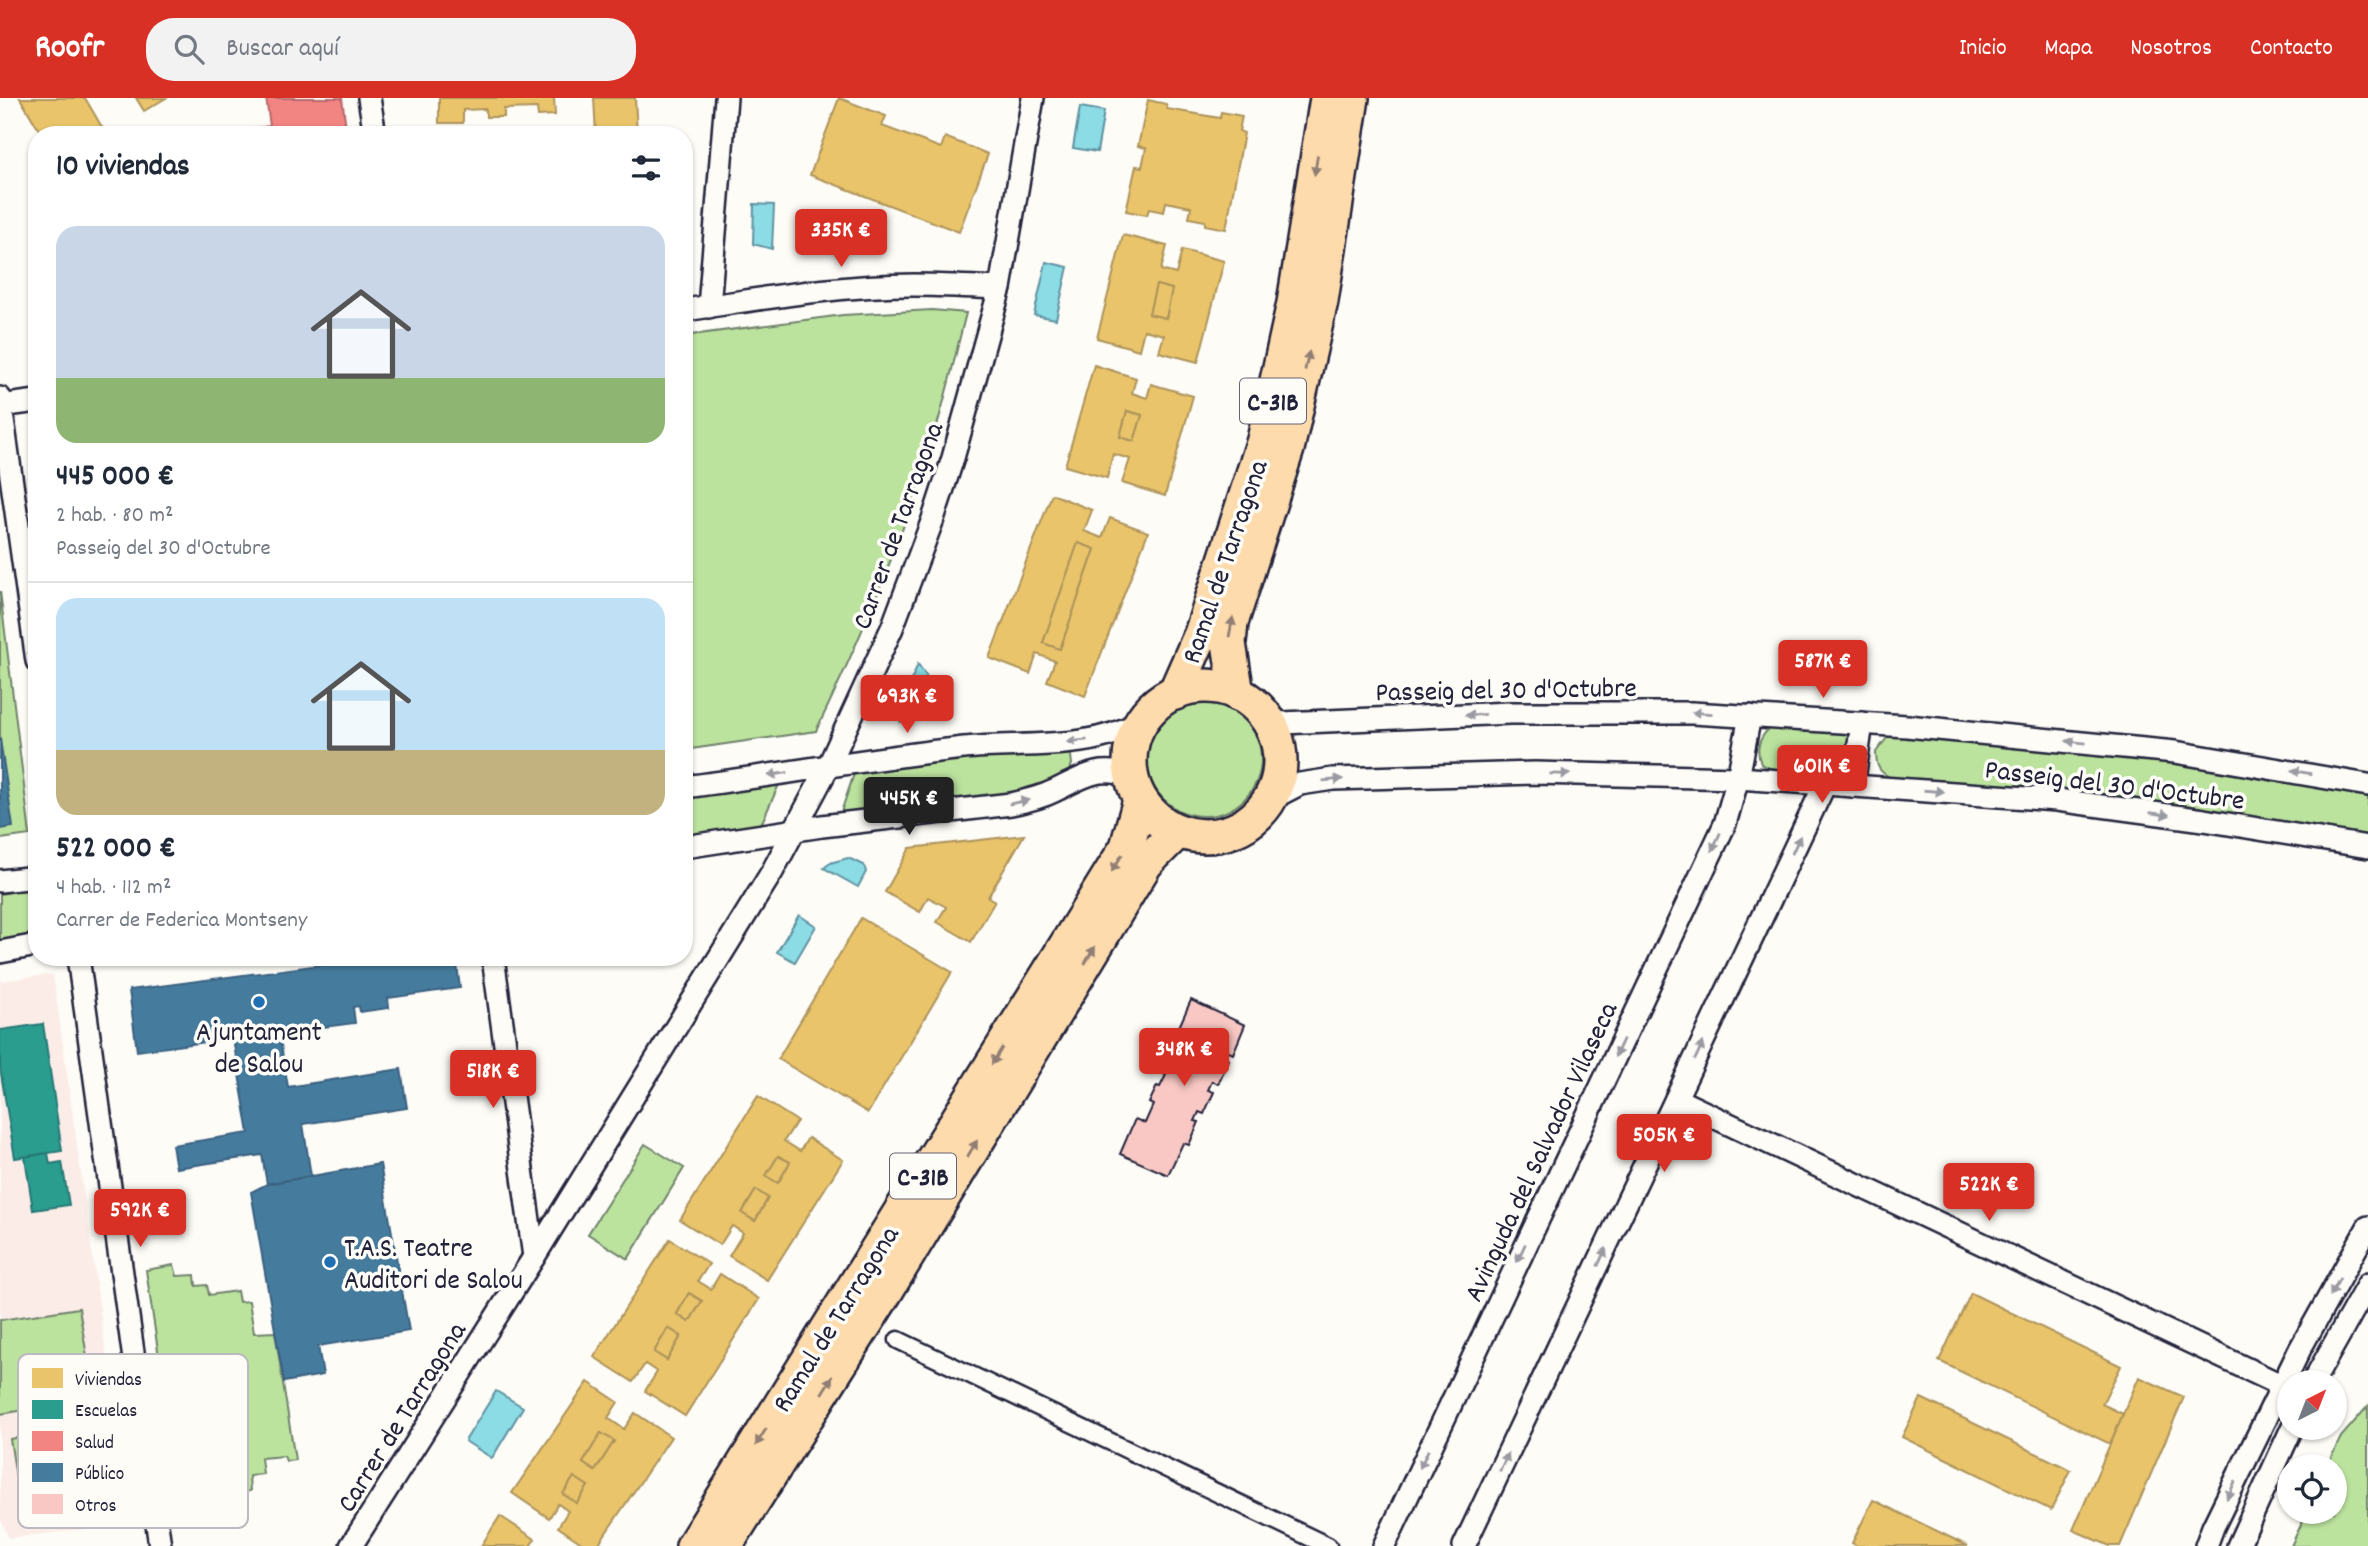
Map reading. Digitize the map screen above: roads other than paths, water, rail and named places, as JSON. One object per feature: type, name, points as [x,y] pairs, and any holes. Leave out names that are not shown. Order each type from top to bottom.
[{"type":"main road","name":"Ramal de Tarragona","points":[[1175,693],[1201,634],[1264,440],[1294,303],[1326,98]]},
{"type":"main road","name":"Ramal de Tarragona","points":[[1237,694],[1229,643],[1231,623],[1287,449],[1321,301],[1352,98]]},
{"type":"main road","name":"C-31B","points":[[1136,788],[1130,757],[1133,738],[1142,721],[1156,705],[1175,693],[1206,687],[1237,694],[1252,703],[1264,715]]},
{"type":"main road","points":[[1136,788],[1150,813],[1163,824],[1178,831],[1198,836],[1219,835],[1239,828],[1256,816],[1269,800],[1279,772],[1279,757],[1272,728],[1264,715]]},
{"type":"main road","name":"Ramal de Tarragona","points":[[702,1541],[1127,846],[1136,788]]},
{"type":"main road","name":"Ramal de Tarragona","points":[[702,1541],[884,1296],[1146,863],[1178,831]]},
{"type":"street","points":[[369,98],[374,126]]},
{"type":"street","points":[[709,307],[726,98]]},
{"type":"street","name":"Carrer de Tarragona","points":[[351,1546],[534,1257],[772,872],[828,767],[892,628],[953,458],[1000,288],[1033,98]]},
{"type":"street","points":[[693,309],[813,292],[864,288],[913,285],[1000,288]]},
{"type":"street","points":[[28,401],[0,403],[28,598]]},
{"type":"street","name":"Passeig del 30 d'Octubre","points":[[1264,715],[1282,723],[1521,713],[1692,713],[1862,723],[2175,752],[2368,785]]},
{"type":"street","points":[[1738,778],[1750,716]]},
{"type":"street","points":[[693,787],[962,748],[1088,740],[1115,734],[1142,721]]},
{"type":"street","points":[[1853,786],[1862,723]]},
{"type":"street","points":[[693,846],[822,826],[1022,802],[1052,792],[1090,773],[1115,771],[1136,788]]},
{"type":"street","name":"Passeig del 30 d'Octubre","points":[[1269,800],[1300,784],[1333,779],[1535,773],[1738,778],[2057,800],[2204,820],[2368,847]]},
{"type":"street","name":"Avinguda del Salvador Vilaseca","points":[[1384,1546],[1725,824],[1738,778]]},
{"type":"street","points":[[1465,1546],[1825,785]]},
{"type":"street","points":[[0,881],[28,878]]},
{"type":"street","points":[[0,952],[28,947]]},
{"type":"street","points":[[79,966],[133,1354]]},
{"type":"street","points":[[494,966],[534,1257]]},
{"type":"street","points":[[1676,1099],[2277,1383]]},
{"type":"street","points":[[2290,1370],[2368,1227]]},
{"type":"street","points":[[2320,1370],[2368,1284]]},
{"type":"street","points":[[898,1340],[1328,1546]]},
{"type":"street","points":[[2206,1546],[2277,1398]]},
{"type":"street","points":[[2238,1546],[2287,1440]]},
{"type":"street","points":[[157,1528],[160,1546]]},
{"type":"water","points":[[1080,107],[1104,111],[1097,152],[1073,148]]},
{"type":"water","points":[[754,204],[774,205],[772,249],[753,244]]},
{"type":"water","points":[[1046,262],[1068,267],[1056,319],[1034,315]]},
{"type":"water","points":[[918,664],[944,702],[914,712],[910,718],[901,722],[897,713]]},
{"type":"water","points":[[848,858],[864,865],[866,872],[858,887],[824,868],[830,863]]},
{"type":"water","points":[[799,915],[816,926],[795,962],[777,952]]},
{"type":"water","points":[[496,1391],[523,1407],[492,1458],[465,1441]]},
{"type":"place","name":"Ajuntament de Salou","points":[[259,1002]]},
{"type":"place","name":"T.A.S. Teatre Auditori de Salou","points":[[330,1262]]}]
